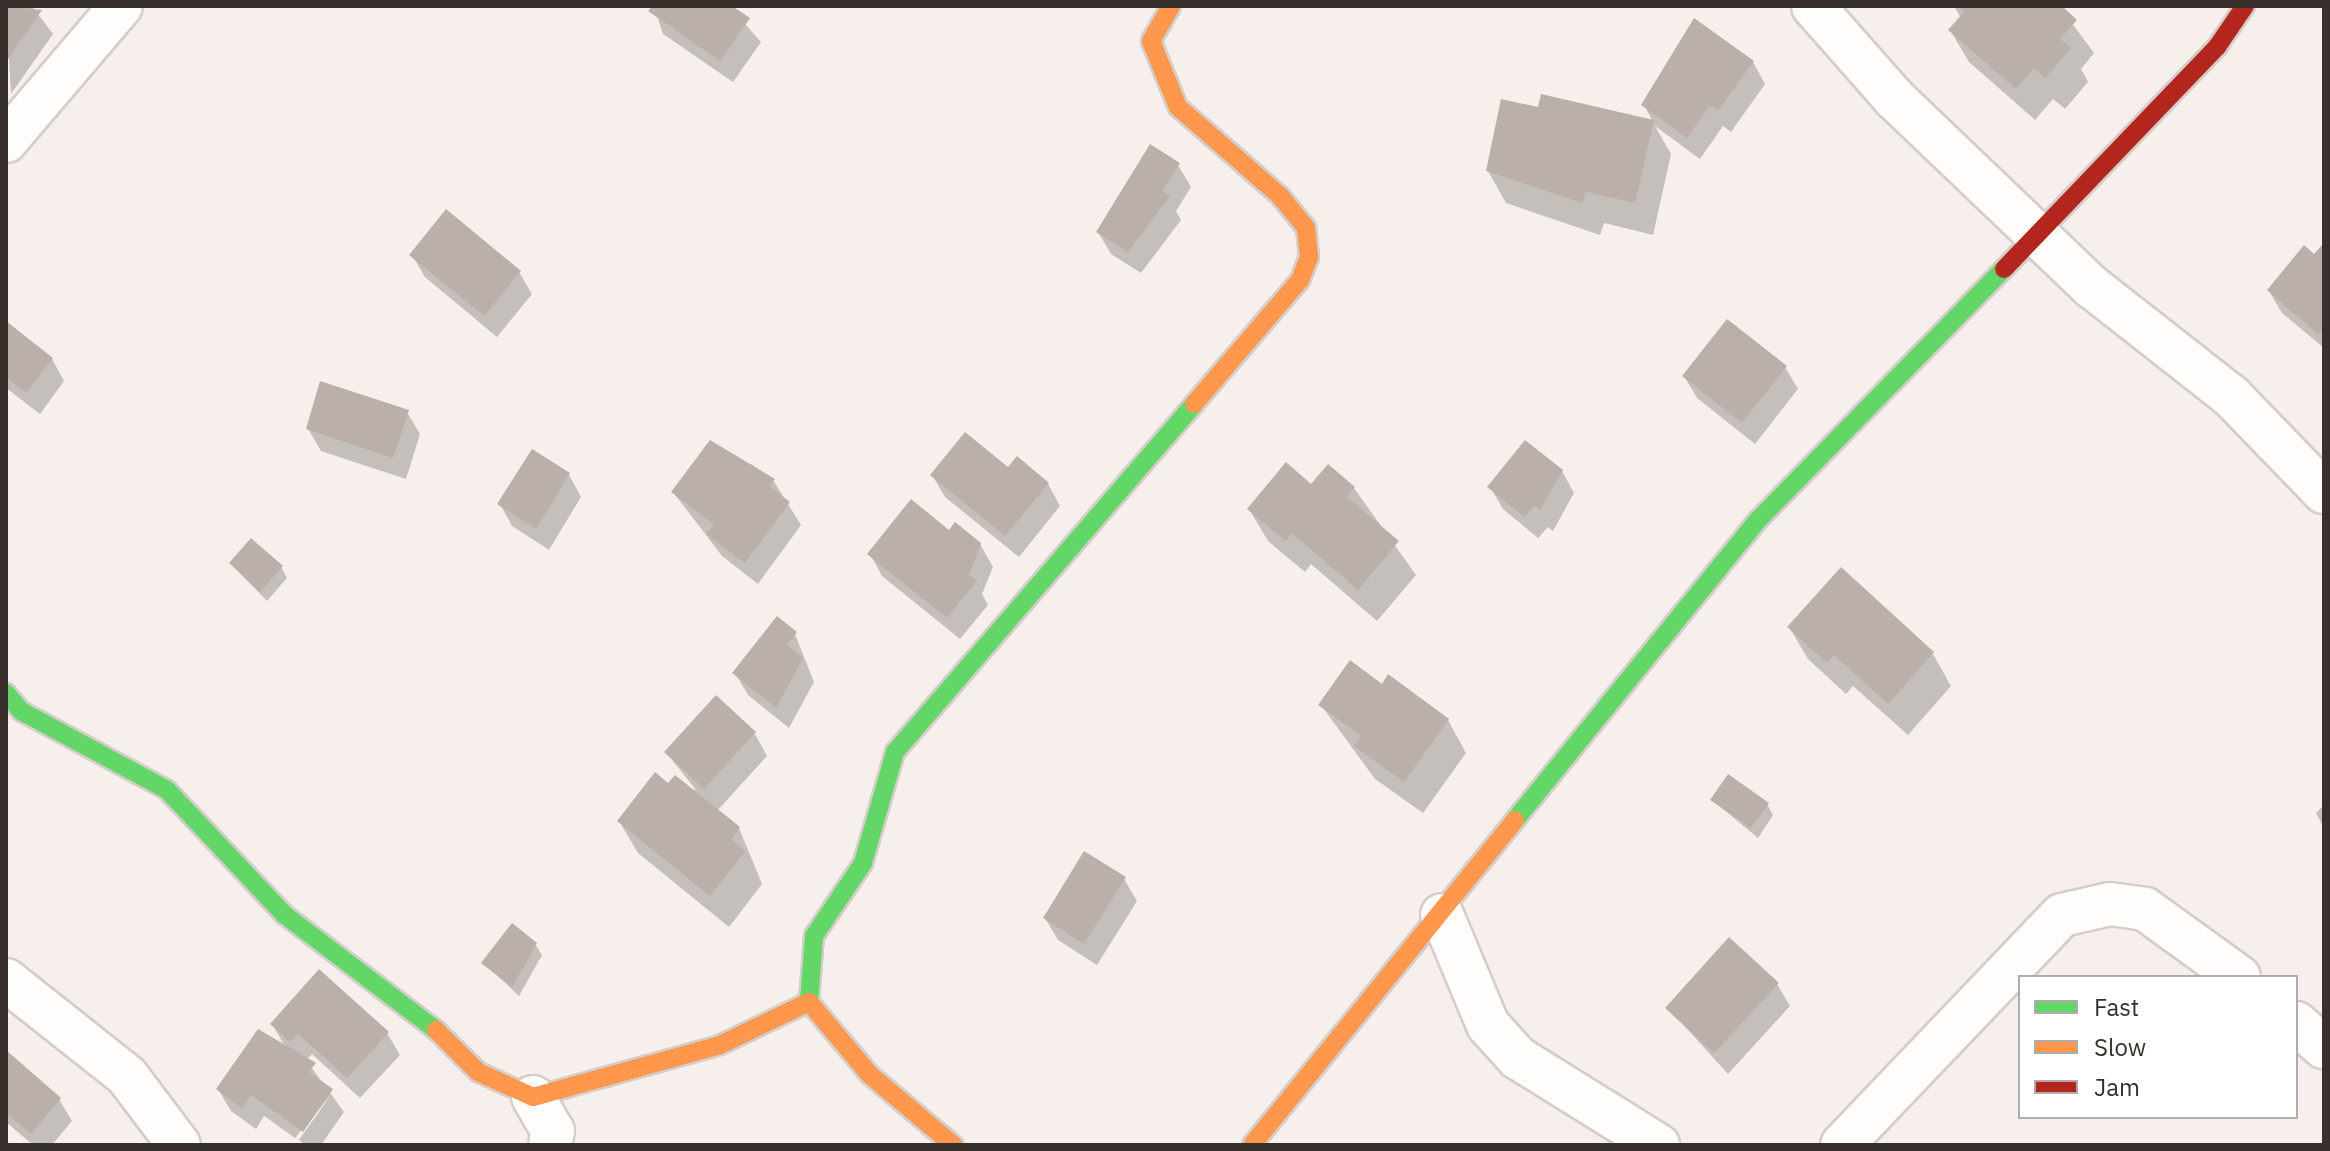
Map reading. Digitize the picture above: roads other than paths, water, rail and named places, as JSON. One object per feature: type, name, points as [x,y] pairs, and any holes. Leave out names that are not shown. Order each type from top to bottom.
[{"type":"street","points":[[6,141],[121,6]]},
{"type":"street","points":[[953,1145],[870,1075],[809,1002],[814,936],[863,863],[895,752],[1300,280],[1309,257],[1306,228],[1281,197],[1178,107],[1151,41],[1171,6]]},
{"type":"street","points":[[1813,6],[1894,98],[2092,287],[2267,427],[2324,492]]},
{"type":"street","points":[[1252,1145],[1442,915],[1758,520],[2217,47],[2245,6]]},
{"type":"street","points":[[6,693],[21,711],[167,790],[285,915],[409,1003],[478,1072],[533,1097],[553,1131],[550,1145]]},
{"type":"street","points":[[1842,1145],[2062,915],[2110,904],[2145,909],[2236,975]]},
{"type":"street","points":[[1442,915],[1488,1025],[1518,1058],[1658,1145]]},
{"type":"street","points":[[6,980],[127,1076],[179,1145]]},
{"type":"street","points":[[533,1097],[720,1045],[809,1002]]},
{"type":"street","points":[[2298,1025],[2324,1047]]}]
